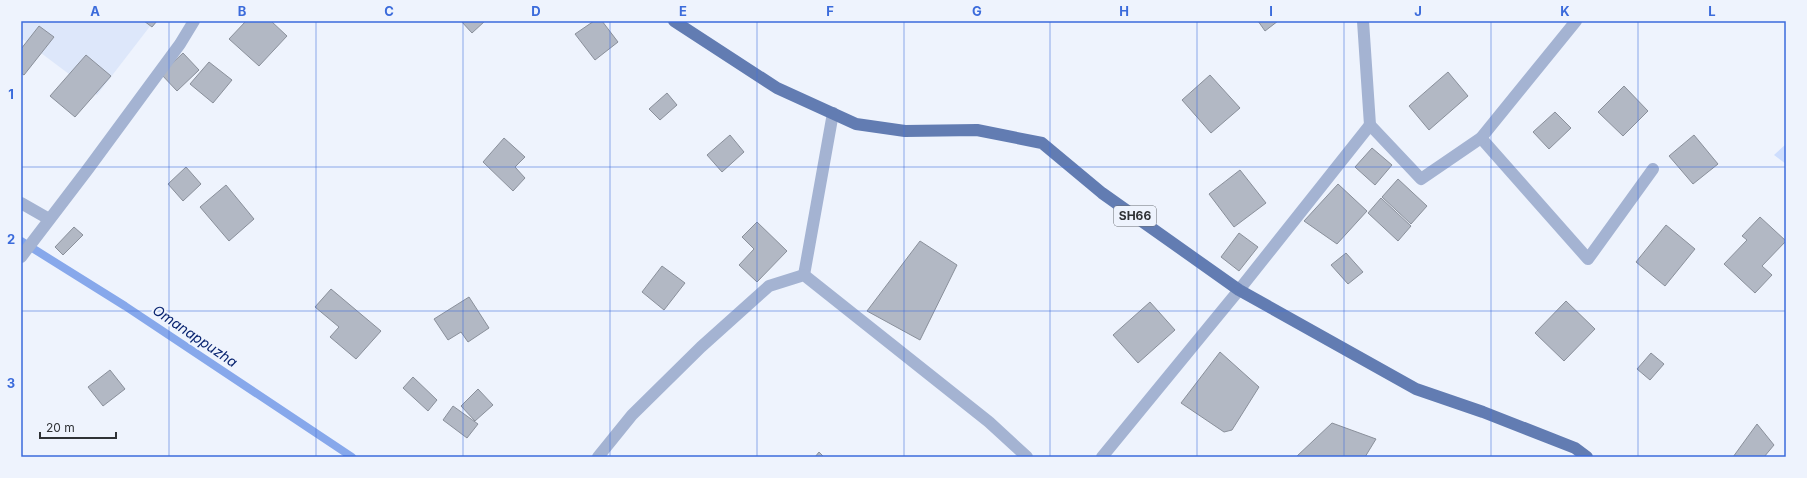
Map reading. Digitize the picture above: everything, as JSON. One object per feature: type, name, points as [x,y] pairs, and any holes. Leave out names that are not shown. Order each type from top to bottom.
[{"type":"main road","name":"SH66","points":[[674,21],[776,88],[856,124],[905,131],[977,130],[1042,143],[1102,193],[1239,290],[1416,389],[1490,414],[1575,448],[1587,457]]},
{"type":"street","points":[[21,256],[102,150],[180,44],[194,21]]},
{"type":"street","points":[[1363,21],[1370,125],[1421,179],[1481,138],[1576,21]]},
{"type":"street","points":[[804,275],[832,113]]},
{"type":"street","points":[[1102,457],[1239,290],[1370,125]]},
{"type":"street","points":[[1481,138],[1588,259],[1653,169]]},
{"type":"street","points":[[21,203],[49,219]]},
{"type":"street","points":[[598,457],[632,415],[701,347],[769,286],[804,275]]},
{"type":"street","points":[[804,275],[989,422],[1027,457]]},
{"type":"shaded area","points":[[21,21],[154,21],[97,95],[21,38]]},
{"type":"shaded area","points":[[1786,144],[1786,164],[1774,155]]},
{"type":"building","points":[[144,21],[157,21],[152,27]]},
{"type":"building","points":[[246,21],[271,21],[287,36],[259,66],[229,39]]},
{"type":"building","points":[[461,21],[485,21],[472,33]]},
{"type":"building","points":[[594,21],[602,21],[618,42],[595,60],[575,34]]},
{"type":"building","points":[[1258,21],[1278,21],[1265,31]]},
{"type":"building","points":[[39,26],[54,37],[24,75],[21,73],[21,49]]},
{"type":"building","points":[[183,53],[199,70],[177,91],[161,74]]},
{"type":"building","points":[[86,55],[111,76],[75,117],[50,96]]},
{"type":"building","points":[[209,62],[232,80],[213,103],[190,84]]},
{"type":"building","points":[[1448,72],[1468,96],[1429,130],[1409,106]]},
{"type":"building","points":[[1210,75],[1240,108],[1211,133],[1182,100]]},
{"type":"building","points":[[1624,86],[1648,111],[1623,136],[1598,112]]},
{"type":"building","points":[[667,93],[677,105],[660,120],[649,109]]},
{"type":"building","points":[[1555,112],[1571,128],[1549,149],[1533,132]]},
{"type":"building","points":[[730,135],[744,152],[722,172],[707,155]]},
{"type":"building","points":[[1694,135],[1718,164],[1693,184],[1669,156]]},
{"type":"building","points":[[504,138],[525,157],[515,167],[525,178],[513,191],[483,162]]},
{"type":"building","points":[[1372,148],[1392,165],[1375,185],[1355,167]]},
{"type":"building","points":[[186,167],[201,184],[183,201],[168,184]]},
{"type":"building","points":[[1240,170],[1266,203],[1234,227],[1209,194]]},
{"type":"building","points":[[1398,179],[1427,206],[1411,224],[1382,197]]},
{"type":"building","points":[[1338,184],[1367,211],[1337,244],[1304,221]]},
{"type":"building","points":[[226,185],[254,219],[229,241],[200,207]]},
{"type":"building","points":[[1381,198],[1411,226],[1398,241],[1368,213]]},
{"type":"building","points":[[1760,217],[1786,241],[1762,266],[1772,275],[1755,293],[1724,264],[1747,240],[1742,236]]},
{"type":"building","points":[[757,222],[787,251],[757,282],[739,265],[754,249],[742,237]]},
{"type":"building","points":[[1666,225],[1695,249],[1665,286],[1636,262]]},
{"type":"building","points":[[74,227],[83,235],[63,255],[55,247]]},
{"type":"building","points":[[1239,233],[1258,247],[1239,271],[1221,257]]},
{"type":"building","points":[[920,241],[957,265],[920,340],[867,311]]},
{"type":"building","points":[[1346,253],[1363,272],[1348,284],[1331,265]]},
{"type":"building","points":[[662,266],[685,283],[664,310],[642,292]]},
{"type":"building","points":[[331,289],[381,331],[356,359],[330,337],[339,327],[315,307]]},
{"type":"building","points":[[469,297],[489,328],[468,342],[461,332],[448,340],[434,319]]},
{"type":"building","points":[[1566,301],[1595,329],[1564,361],[1535,333]]},
{"type":"building","points":[[1150,302],[1175,330],[1138,363],[1113,335]]},
{"type":"building","points":[[1220,352],[1259,387],[1232,430],[1224,432],[1181,403]]},
{"type":"building","points":[[1651,353],[1664,364],[1650,380],[1637,369]]},
{"type":"building","points":[[110,370],[125,389],[103,406],[88,387]]},
{"type":"building","points":[[413,377],[437,400],[428,411],[403,388]]},
{"type":"building","points":[[478,389],[493,405],[475,421],[461,406]]},
{"type":"building","points":[[453,406],[478,424],[467,438],[443,420]]},
{"type":"building","points":[[1332,423],[1376,439],[1365,457],[1296,457]]},
{"type":"building","points":[[1757,424],[1774,445],[1764,457],[1733,457]]},
{"type":"building","points":[[819,452],[824,457],[815,457]]},
{"type":"waterway","name":"Omanappuzha","points":[[21,241],[125,306],[352,457]]}]
